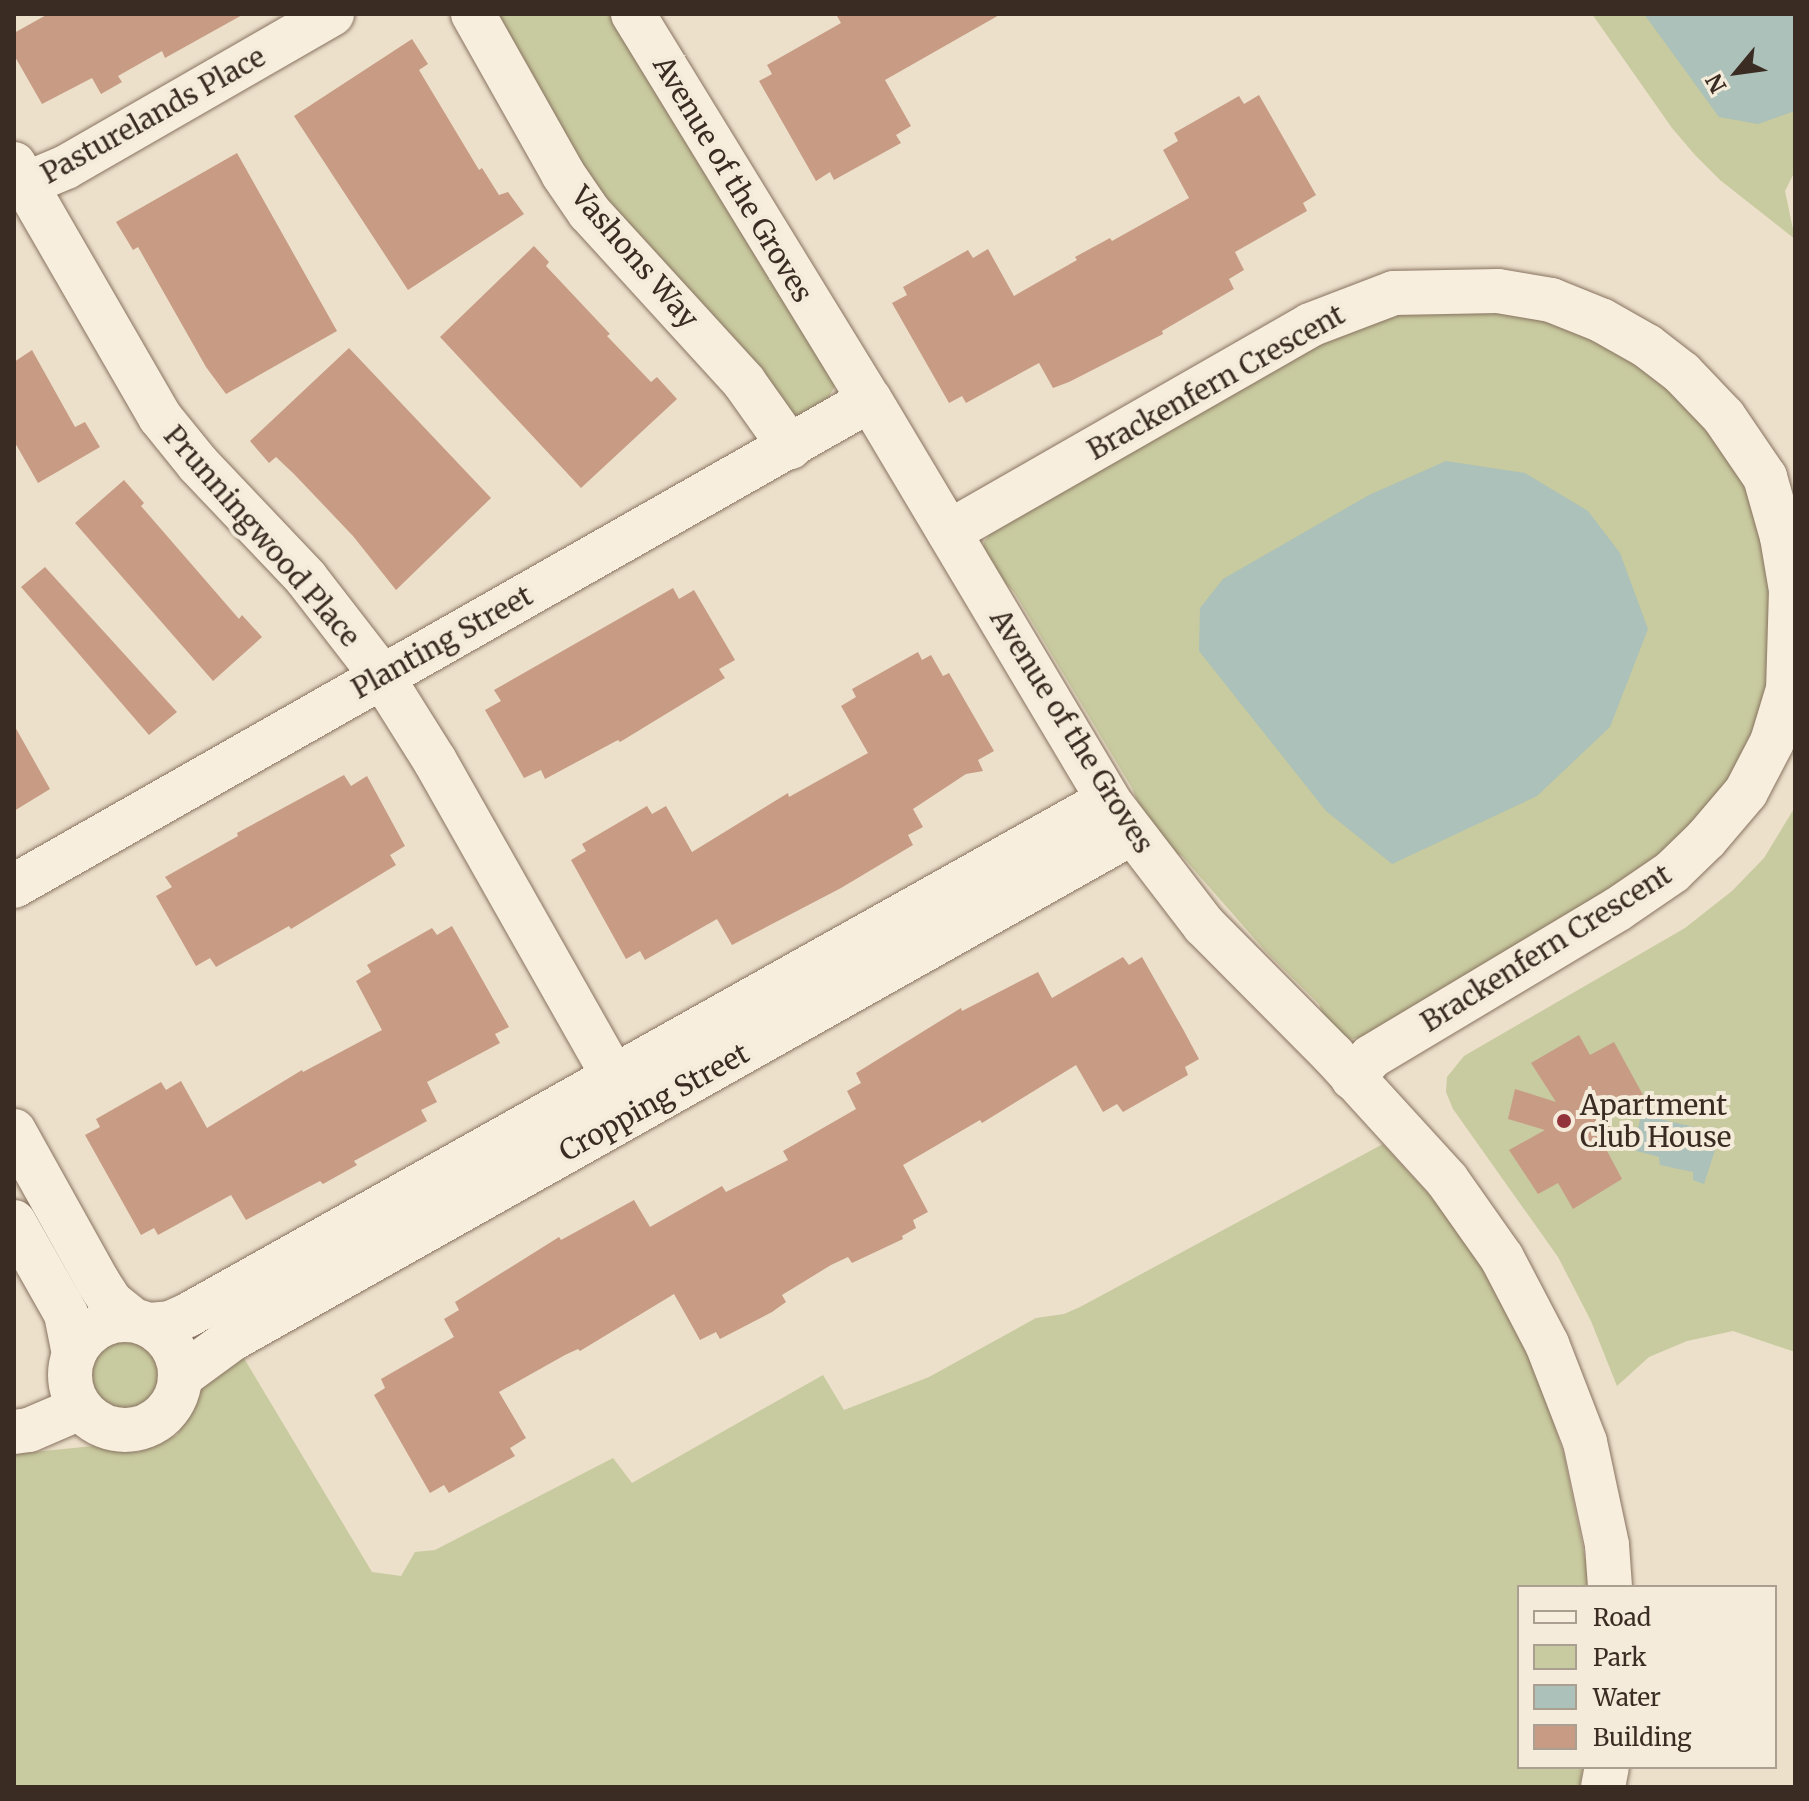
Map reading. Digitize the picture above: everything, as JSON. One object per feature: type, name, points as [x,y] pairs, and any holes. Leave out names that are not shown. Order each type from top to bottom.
[{"type":"street","name":"Pasturelands Place","points":[[18,179],[66,167],[332,14]]},
{"type":"street","name":"Vashons Way","points":[[473,14],[563,174],[589,212],[744,382],[790,447]]},
{"type":"street","name":"Avenue of the Groves","points":[[644,18],[1120,817],[1204,925],[1447,1180],[1502,1258],[1547,1344],[1585,1442],[1607,1545],[1610,1585]]},
{"type":"street","name":"Prunningwood Place","points":[[18,179],[160,417],[198,464],[306,578],[381,675],[435,761],[624,1095]]},
{"type":"street","name":"Brackenfern Crescent","points":[[949,532],[1310,325],[1394,293],[1498,291],[1551,300],[1601,320],[1647,346],[1682,373],[1780,469],[1782,537],[1791,590],[1788,689],[1772,742],[1746,792],[1706,839],[1672,872],[1618,909],[1371,1057],[1353,1078]]},
{"type":"street","name":"Planting Street","points":[[14,886],[870,400]]},
{"type":"street","name":"Cropping Street","points":[[141,1323],[170,1323],[188,1315],[624,1095],[1120,817]]},
{"type":"street","name":"Cropping Street","points":[[180,1377],[232,1339],[624,1095]]},
{"type":"street","points":[[14,1131],[111,1302],[164,1336],[176,1353],[180,1377],[169,1409],[153,1423],[139,1429],[121,1431],[105,1427],[80,1408],[71,1389],[70,1371],[74,1354],[66,1314],[14,1222]]},
{"type":"street","points":[[74,1354],[94,1329],[110,1321],[141,1323]]},
{"type":"street","points":[[14,1432],[29,1430],[80,1408]]},
{"type":"green space","points":[[480,14],[615,14],[836,384],[821,411],[790,418],[618,233]]},
{"type":"green space","points":[[1592,14],[1795,14],[1795,171],[1785,191],[1795,239],[1720,180],[1695,155],[1672,128]]},
{"type":"green space","points":[[1509,308],[1585,331],[1675,389],[1745,479],[1772,567],[1771,681],[1742,763],[1677,849],[1371,1035],[1348,1040],[1328,1030],[1319,1004],[1267,953],[1182,856],[1162,847],[1150,831],[1132,788],[1014,592],[996,574],[983,553],[984,542],[995,526],[1315,342],[1380,315]]},
{"type":"green space","points":[[1795,807],[1795,1352],[1733,1331],[1687,1341],[1649,1357],[1617,1386],[1591,1321],[1558,1257],[1453,1109],[1446,1092],[1447,1077],[1464,1056],[1685,928],[1732,891],[1764,858]]},
{"type":"green space","points":[[1383,1144],[1448,1215],[1499,1293],[1537,1372],[1564,1455],[1591,1585],[1517,1585],[1517,1769],[1583,1769],[1580,1787],[14,1787],[14,1454],[93,1446],[138,1452],[177,1435],[207,1379],[242,1355],[372,1572],[401,1576],[415,1552],[435,1550],[613,1458],[632,1483],[823,1375],[844,1410],[929,1377],[1036,1318],[1064,1314]]},
{"type":"green space","points":[[127,1339],[151,1346],[163,1358],[170,1382],[163,1406],[151,1418],[127,1425],[103,1418],[91,1406],[84,1382],[91,1358],[103,1346]]},
{"type":"water","points":[[1644,14],[1795,14],[1795,111],[1758,124],[1719,117]]},
{"type":"water","points":[[1446,461],[1525,473],[1588,511],[1620,553],[1648,629],[1610,727],[1537,796],[1392,864],[1326,811],[1199,651],[1200,608],[1223,579],[1369,495]]},
{"type":"water","points":[[1643,1107],[1656,1109],[1655,1118],[1699,1128],[1697,1142],[1717,1144],[1704,1184],[1693,1180],[1693,1172],[1660,1165],[1659,1157],[1633,1150]]},
{"type":"building","points":[[48,14],[244,14],[165,58],[162,51],[118,76],[122,82],[101,94],[92,78],[42,104],[14,55],[14,33]]},
{"type":"building","points":[[836,14],[1001,14],[885,80],[911,126],[896,135],[901,143],[834,180],[830,172],[816,181],[759,81],[772,74],[767,65],[841,23]]},
{"type":"building","points":[[412,39],[428,64],[419,70],[479,170],[482,168],[499,195],[508,192],[524,214],[408,290],[294,116]]},
{"type":"building","points":[[1259,95],[1316,195],[1303,203],[1307,211],[1235,252],[1244,270],[1229,279],[1234,289],[1162,331],[1163,334],[1069,382],[1053,388],[1039,363],[966,403],[962,396],[949,403],[892,303],[907,295],[903,287],[968,250],[973,258],[988,249],[1014,296],[1077,260],[1075,257],[1110,238],[1112,241],[1189,198],[1163,150],[1178,141],[1174,133],[1239,96],[1244,104]]},
{"type":"building","points":[[237,153],[337,331],[226,394],[206,367],[138,247],[133,250],[116,222]]},
{"type":"building","points":[[534,246],[549,262],[546,266],[610,334],[607,336],[651,382],[657,377],[677,399],[581,488],[440,337]]},
{"type":"building","points":[[349,348],[491,498],[396,590],[353,536],[294,474],[276,457],[269,463],[250,441]]},
{"type":"building","points":[[32,350],[75,427],[85,422],[100,447],[38,483],[14,441],[14,362]]},
{"type":"building","points":[[124,480],[144,503],[141,506],[239,619],[242,615],[262,637],[213,681],[75,523]]},
{"type":"building","points":[[45,567],[177,712],[149,735],[21,587]]},
{"type":"building","points":[[673,588],[679,599],[694,590],[735,660],[719,669],[725,678],[620,742],[618,740],[545,779],[541,770],[524,778],[485,710],[501,701],[494,690]]},
{"type":"building","points":[[918,652],[922,660],[931,655],[943,676],[949,673],[994,751],[978,760],[983,771],[966,774],[913,809],[923,827],[908,835],[913,845],[841,888],[732,945],[717,919],[645,960],[640,951],[626,959],[571,860],[586,851],[582,844],[647,806],[652,814],[666,806],[692,852],[788,793],[789,797],[868,753],[841,706],[856,697],[852,689]]},
{"type":"building","points":[[14,725],[50,789],[14,811]]},
{"type":"building","points":[[344,775],[351,786],[367,776],[405,846],[390,855],[396,865],[291,929],[289,926],[216,967],[210,958],[196,966],[156,896],[172,887],[165,877],[238,836],[237,833]]},
{"type":"building","points":[[452,926],[509,1027],[495,1034],[500,1043],[427,1082],[437,1102],[421,1110],[427,1121],[354,1161],[357,1165],[323,1184],[320,1181],[246,1220],[231,1195],[158,1235],[154,1228],[141,1235],[85,1135],[100,1127],[96,1119],[161,1082],[166,1090],[181,1081],[207,1128],[302,1070],[382,1030],[356,981],[371,972],[367,965],[432,928],[437,935]]},
{"type":"building","points":[[1123,957],[1129,965],[1142,957],[1184,1031],[1199,1059],[1185,1067],[1188,1075],[1123,1112],[1117,1104],[1103,1112],[1076,1065],[982,1123],[980,1120],[903,1165],[928,1212],[913,1220],[916,1228],[902,1236],[903,1239],[852,1263],[848,1257],[831,1265],[782,1295],[786,1302],[772,1312],[720,1339],[716,1332],[700,1340],[674,1294],[580,1351],[578,1349],[565,1355],[499,1392],[526,1438],[510,1448],[515,1456],[449,1493],[444,1485],[430,1493],[374,1395],[385,1388],[381,1379],[454,1337],[444,1319],[459,1310],[455,1302],[559,1237],[561,1240],[634,1200],[650,1227],[722,1186],[726,1192],[788,1160],[783,1151],[856,1109],[847,1091],[861,1083],[856,1073],[961,1008],[962,1011],[1038,972],[1052,998]]},
{"type":"building","name":"Apartment Club House","points":[[1579,1035],[1590,1055],[1614,1042],[1643,1095],[1611,1116],[1606,1149],[1622,1179],[1573,1209],[1558,1183],[1538,1194],[1509,1150],[1545,1130],[1508,1119],[1515,1089],[1556,1102],[1531,1063]]},
{"type":"place","name":"Apartment Club House","points":[[1564,1121]]}]
